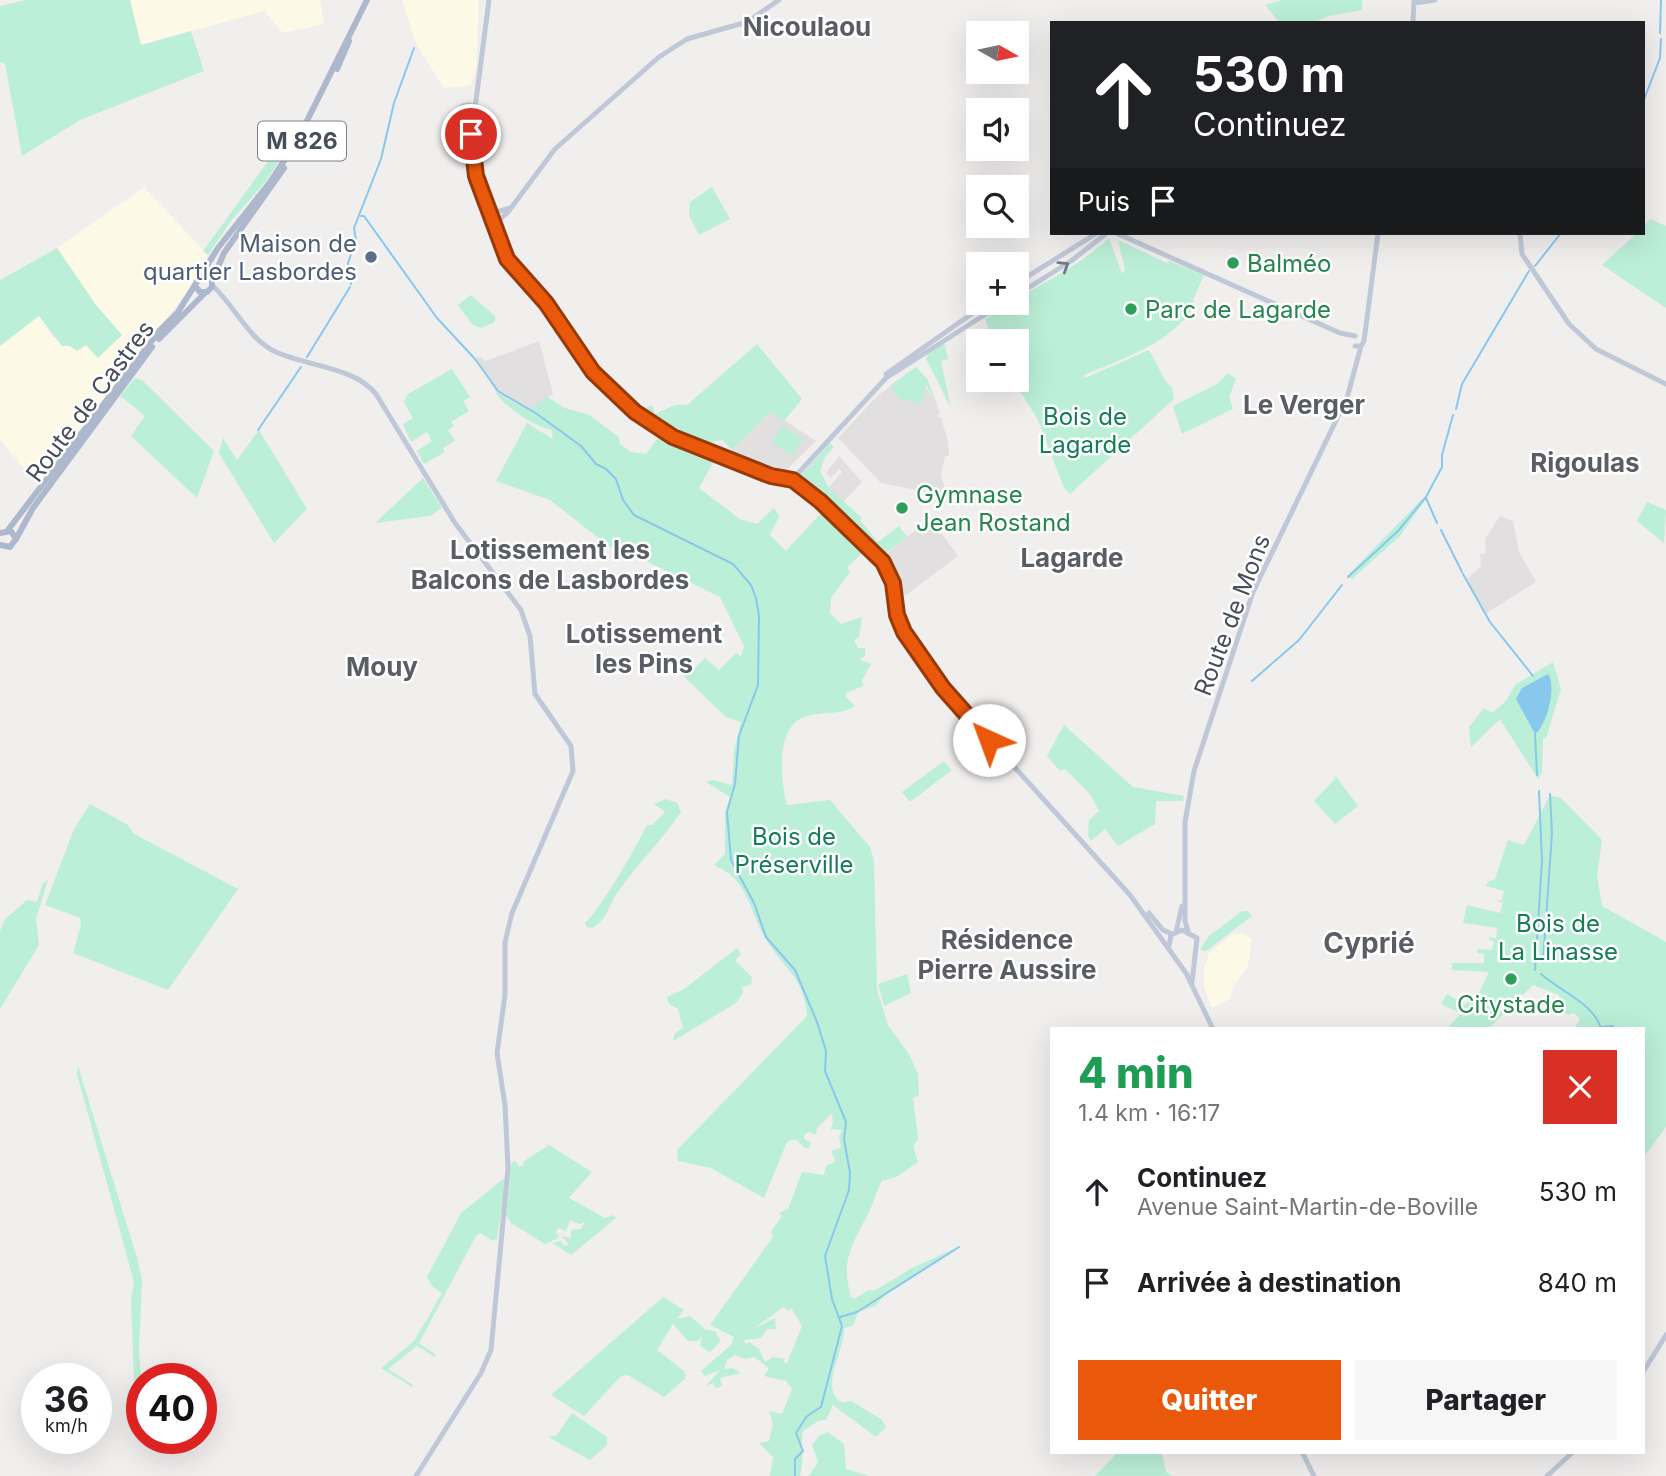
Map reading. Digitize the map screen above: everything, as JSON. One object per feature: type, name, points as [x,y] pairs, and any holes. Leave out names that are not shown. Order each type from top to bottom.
[{"type":"main road","name":"M 826","points":[[195,286],[218,248],[271,181],[297,141],[367,0]]},
{"type":"main road","name":"M 826","points":[[206,293],[224,253],[247,224],[303,140],[345,53],[349,39]]},
{"type":"main road","points":[[202,276],[212,283]]},
{"type":"main road","points":[[195,286],[206,293]]},
{"type":"main road","name":"Route de Castres","points":[[8,530],[195,286]]},
{"type":"main road","name":"Route de Castres","points":[[3,546],[12,546],[33,509],[157,341],[206,293]]},
{"type":"main road","points":[[0,533],[8,530],[16,539]]},
{"type":"main road","points":[[1,554],[3,546]]},
{"type":"street","points":[[489,0],[475,93],[475,108],[480,119],[469,129],[468,159],[511,266],[546,303],[591,369],[625,403],[683,442],[799,485],[878,556],[891,578],[901,626],[943,688],[1163,930],[1174,933],[1188,931]]},
{"type":"street","points":[[495,225],[555,149],[659,57],[687,39],[747,22],[779,0]]},
{"type":"street","points":[[1413,21],[1414,2],[1435,0]]},
{"type":"street","points":[[469,129],[458,124],[457,116],[460,110],[468,106],[475,93]]},
{"type":"street","points":[[468,106],[475,108]]},
{"type":"street","points":[[490,214],[510,208]]},
{"type":"street","points":[[1029,276],[1094,235]]},
{"type":"street","points":[[1029,287],[1071,261],[1104,235]]},
{"type":"street","points":[[1120,235],[1358,343]]},
{"type":"street","points":[[1358,343],[1364,338],[1378,235]]},
{"type":"street","points":[[1521,235],[1521,251],[1569,324],[1587,342],[1666,384]]},
{"type":"street","points":[[212,283],[256,338],[269,349],[362,381],[376,394],[455,523],[517,604],[530,636],[537,698],[566,737],[574,757],[573,771],[512,914],[505,942],[505,995],[497,1043],[508,1168],[489,1356],[416,1476]]},
{"type":"street","points":[[206,293],[228,300]]},
{"type":"street","points":[[790,480],[874,389],[971,315]]},
{"type":"street","points":[[918,353],[983,315]]},
{"type":"street","points":[[1358,343],[1364,324]]},
{"type":"street","name":"Route de Mons","points":[[1193,967],[1199,943],[1188,931],[1184,896],[1185,822],[1189,791],[1257,582],[1347,398],[1359,357],[1358,343]]},
{"type":"street","points":[[1130,895],[1169,946],[1212,1027]]},
{"type":"street","name":"Route de Mons","points":[[1169,946],[1184,896]]},
{"type":"street","points":[[1182,968],[1193,967],[1192,985]]},
{"type":"street","points":[[1645,1369],[1666,1335]]},
{"type":"street","points":[[1303,1454],[1314,1475]]},
{"type":"street","points":[[1547,1476],[1571,1454]]},
{"type":"shaded area","points":[[130,0],[320,0],[324,24],[283,33],[264,11],[141,45]]},
{"type":"shaded area","points":[[402,0],[479,0],[476,68],[471,85],[444,88],[416,44]]},
{"type":"shaded area","points":[[144,187],[208,255],[189,290],[39,486],[0,440],[0,346],[39,315],[53,337],[70,345],[122,335],[96,305],[57,248]]},
{"type":"shaded area","points":[[539,341],[553,394],[527,410],[496,392],[476,358],[482,357],[485,361],[513,351],[514,353],[515,350]]},
{"type":"shaded area","points":[[913,369],[936,401],[940,414],[937,416],[941,418],[948,441],[949,456],[945,456],[941,475],[947,496],[881,483],[838,438],[877,396]]},
{"type":"shaded area","points":[[771,411],[816,441],[785,471],[770,472],[730,452]]},
{"type":"shaded area","points":[[839,456],[862,482],[843,502],[828,488],[842,472],[839,469],[831,478],[826,473]]},
{"type":"shaded area","points":[[1500,516],[1513,521],[1519,552],[1536,582],[1485,614],[1467,579],[1481,566],[1480,554],[1486,553],[1485,539]]},
{"type":"shaded area","points":[[933,522],[958,556],[906,595],[902,594],[897,574],[886,554],[917,529],[919,532]]},
{"type":"shaded area","points":[[1242,933],[1252,939],[1248,966],[1233,987],[1230,999],[1212,1008],[1204,987],[1204,964],[1207,964],[1208,954],[1233,934]]},
{"type":"green space","points":[[26,0],[130,0],[141,45],[191,31],[204,71],[80,120],[22,156],[5,64],[0,62],[0,6]]},
{"type":"green space","points":[[1282,0],[1362,0],[1362,10],[1328,16],[1317,21],[1278,21],[1265,5]]},
{"type":"green space","points":[[290,131],[296,134],[267,180],[231,221],[208,255],[203,251]]},
{"type":"green space","points":[[712,187],[730,219],[699,235],[689,215],[690,202]]},
{"type":"green space","points":[[1650,219],[1666,226],[1666,308],[1602,265],[1635,235],[1645,235],[1645,224]]},
{"type":"green space","name":"Bois de Lagarde","points":[[1109,238],[1122,274],[1125,269],[1118,240],[1169,264],[1167,260],[1204,275],[1193,300],[1194,307],[1171,331],[1144,349],[1084,375],[1085,378],[1149,350],[1166,382],[1172,387],[1174,399],[1070,494],[1064,488],[1038,420],[1019,392],[1029,392],[1029,329],[988,329],[985,319],[992,315],[1029,315],[1029,292],[1075,265]]},
{"type":"green space","points":[[57,248],[96,305],[122,335],[98,358],[86,345],[77,351],[70,346],[62,346],[39,316],[0,346],[0,280]]},
{"type":"green space","points":[[471,295],[495,316],[495,322],[481,328],[473,325],[458,305]]},
{"type":"green space","points":[[944,343],[948,359],[941,361],[951,408],[926,359],[928,354]]},
{"type":"green space","points":[[757,344],[802,399],[784,421],[770,412],[732,450],[722,440],[707,443],[640,410],[652,405],[655,414],[675,405],[687,405]]},
{"type":"green space","points":[[916,367],[927,379],[936,401],[926,385],[922,403],[899,399],[891,385]]},
{"type":"green space","points":[[452,369],[470,397],[463,401],[469,411],[451,422],[454,426],[448,430],[455,441],[443,448],[445,452],[424,464],[417,451],[432,441],[427,432],[411,442],[403,424],[413,418],[404,402],[408,394]]},
{"type":"green space","points":[[1228,373],[1236,379],[1229,397],[1233,409],[1182,434],[1173,406],[1217,384]]},
{"type":"green space","points":[[135,378],[142,380],[214,451],[197,498],[131,436],[145,416],[120,396]]},
{"type":"green space","name":"Bois de Préserville","points":[[496,392],[527,410],[547,397],[565,408],[589,415],[619,437],[620,444],[631,452],[646,454],[661,434],[715,459],[699,488],[740,519],[757,524],[774,508],[779,517],[770,535],[786,551],[823,511],[866,550],[847,567],[850,572],[831,598],[830,613],[841,624],[862,617],[859,637],[854,640],[858,648],[865,648],[865,656],[860,660],[871,664],[862,680],[863,686],[846,693],[846,697],[855,706],[842,711],[815,714],[793,724],[787,734],[782,758],[787,805],[830,800],[870,847],[874,861],[877,990],[888,1025],[909,1054],[918,1074],[919,1095],[913,1098],[918,1139],[913,1146],[918,1162],[898,1176],[882,1181],[880,1185],[850,1252],[847,1272],[851,1297],[854,1299],[869,1290],[874,1291],[912,1268],[956,1248],[885,1295],[875,1306],[858,1312],[853,1326],[844,1328],[832,1389],[843,1403],[851,1401],[881,1419],[886,1427],[876,1437],[833,1405],[826,1420],[818,1421],[803,1431],[800,1476],[770,1476],[773,1457],[759,1443],[769,1441],[773,1424],[769,1411],[782,1414],[792,1389],[786,1381],[764,1376],[769,1368],[754,1357],[745,1359],[735,1355],[727,1360],[724,1369],[733,1368],[741,1373],[720,1378],[722,1386],[716,1388],[713,1383],[706,1386],[720,1370],[705,1376],[701,1371],[731,1345],[734,1337],[710,1325],[773,1237],[771,1232],[782,1216],[779,1213],[788,1209],[802,1172],[824,1175],[826,1166],[835,1161],[831,1151],[841,1148],[839,1136],[842,1130],[830,1129],[833,1124],[832,1113],[817,1128],[816,1135],[809,1132],[804,1135],[804,1139],[811,1143],[809,1148],[805,1148],[795,1139],[787,1142],[764,1198],[711,1168],[678,1161],[677,1150],[807,1016],[797,982],[765,938],[741,887],[731,875],[714,865],[725,854],[725,812],[730,797],[706,782],[713,780],[732,785],[734,751],[741,722],[726,717],[672,665],[677,660],[690,673],[705,658],[719,670],[736,653],[741,657],[744,646],[720,597],[623,550],[615,551],[550,500],[496,481],[527,423],[553,439],[551,429],[529,421]],"holes":[[[783,1307],[789,1311],[791,1308],[802,1326],[787,1363],[783,1362],[785,1359],[773,1357],[765,1362],[759,1349],[749,1342],[746,1344],[744,1340],[761,1338],[767,1329],[776,1329],[775,1318],[755,1328]]]},
{"type":"green space","points":[[782,426],[803,439],[793,456],[772,443]]},
{"type":"green space","points":[[259,430],[307,509],[274,543],[219,453],[223,438],[237,460]]},
{"type":"green space","points":[[830,443],[834,447],[825,457],[820,471],[829,488],[862,518],[860,520],[878,542],[899,526],[907,537],[886,553],[897,574],[902,594],[893,570],[882,555],[800,480],[801,475]]},
{"type":"green space","points":[[423,478],[442,508],[430,516],[375,523]]},
{"type":"green space","points":[[1422,499],[1425,500],[1400,536],[1352,579],[1347,576]]},
{"type":"green space","points":[[1647,502],[1666,510],[1664,543],[1637,521]]},
{"type":"green space","points":[[1553,662],[1561,689],[1546,738],[1543,738],[1542,772],[1538,779],[1500,719],[1471,747],[1469,727],[1484,708],[1492,713],[1506,701],[1515,685]]},
{"type":"green space","points":[[1064,725],[1133,787],[1184,796],[1183,801],[1156,801],[1155,824],[1118,846],[1105,829],[1091,841],[1088,836],[1089,820],[1099,811],[1090,794],[1065,769],[1060,771],[1047,756]]},
{"type":"green space","points":[[944,761],[952,770],[910,802],[902,792]]},
{"type":"green space","points":[[1333,776],[1358,806],[1335,824],[1314,801],[1335,779]]},
{"type":"green space","name":"Bois de La Linasse","points":[[1550,795],[1561,798],[1602,840],[1597,875],[1602,906],[1666,942],[1666,1127],[1645,1155],[1645,1027],[1575,1027],[1580,1019],[1574,1013],[1568,1015],[1558,1010],[1559,995],[1533,985],[1490,1027],[1449,1027],[1461,1013],[1441,1004],[1447,994],[1466,1005],[1472,995],[1478,995],[1489,972],[1452,970],[1452,963],[1484,963],[1484,954],[1477,953],[1477,949],[1492,950],[1494,941],[1489,940],[1489,937],[1496,938],[1497,928],[1463,923],[1467,905],[1500,913],[1503,903],[1496,901],[1502,900],[1504,891],[1486,886],[1495,879],[1508,840],[1524,845]]},
{"type":"green space","points":[[666,799],[677,803],[681,812],[625,882],[602,920],[593,928],[587,927],[585,923],[608,892],[647,825],[652,825],[665,812],[654,804]]},
{"type":"green space","points":[[90,804],[128,825],[133,833],[238,889],[168,990],[73,953],[81,925],[80,918],[45,905],[74,829]]},
{"type":"green space","points":[[48,880],[36,919],[39,945],[0,1009],[0,931],[5,919],[27,900],[37,902],[43,883]]},
{"type":"green space","points":[[1242,911],[1248,911],[1252,916],[1206,951],[1200,950],[1209,936]]},
{"type":"green space","points":[[737,948],[741,954],[735,961],[752,977],[751,985],[742,987],[743,993],[736,1003],[673,1041],[675,1033],[683,1028],[678,1009],[669,1004],[667,997],[684,989]]},
{"type":"green space","points":[[907,974],[911,993],[884,1006],[878,984]]},
{"type":"green space","points":[[78,1066],[138,1261],[142,1281],[140,1363],[133,1363],[131,1300],[134,1282],[77,1074]]},
{"type":"green space","points":[[549,1145],[592,1172],[569,1198],[605,1218],[613,1215],[616,1218],[571,1255],[552,1243],[561,1241],[564,1246],[569,1245],[562,1236],[571,1238],[571,1230],[581,1229],[585,1222],[579,1224],[570,1220],[566,1231],[559,1228],[555,1233],[559,1235],[558,1238],[545,1244],[511,1223],[506,1215],[511,1163],[515,1161],[519,1166],[523,1166],[524,1161]]},
{"type":"green space","points":[[503,1179],[506,1180],[497,1239],[493,1241],[480,1233],[476,1236],[419,1343],[436,1355],[435,1357],[417,1346],[388,1369],[413,1385],[412,1387],[381,1368],[414,1341],[442,1293],[433,1287],[427,1277],[461,1213]]},
{"type":"green space","points":[[663,1297],[684,1310],[677,1319],[690,1316],[706,1330],[715,1331],[721,1341],[710,1352],[700,1346],[702,1337],[698,1341],[688,1341],[673,1324],[657,1350],[684,1371],[686,1378],[664,1397],[628,1375],[621,1376],[584,1416],[551,1395]]},
{"type":"green space","points":[[572,1413],[607,1437],[607,1445],[590,1460],[548,1437],[557,1435]]},
{"type":"green space","points":[[828,1432],[844,1444],[846,1469],[869,1476],[809,1476],[818,1462],[812,1445],[819,1436]]},
{"type":"green space","points":[[1116,1454],[1162,1454],[1166,1472],[1172,1476],[1095,1476]]},
{"type":"water","points":[[1548,674],[1551,680],[1551,696],[1543,723],[1535,734],[1516,699],[1522,688]]},
{"type":"waterway","points":[[1660,33],[1661,0]]},
{"type":"waterway","points":[[1645,97],[1660,58],[1661,39]]},
{"type":"waterway","points":[[351,284],[348,263],[356,240],[354,228],[381,159],[394,103],[414,48]]},
{"type":"waterway","points":[[361,216],[364,216],[437,318],[475,359],[498,391],[537,414],[581,446],[596,464],[616,479],[623,500],[634,515],[733,564],[751,585],[756,598],[759,616],[758,685],[739,736],[735,784],[727,812],[731,860],[754,903],[766,937],[795,970],[817,1022],[826,1051],[825,1071],[846,1122],[844,1139],[850,1173],[849,1190],[825,1256],[832,1299],[842,1326],[821,1407],[807,1416],[796,1433],[803,1451],[795,1459],[795,1476]]},
{"type":"waterway","points":[[1535,266],[1559,235]]},
{"type":"waterway","points":[[1456,409],[1462,384],[1529,271]]},
{"type":"waterway","points":[[307,357],[350,287]]},
{"type":"waterway","points":[[258,430],[301,367]]},
{"type":"waterway","points":[[1348,577],[1398,531],[1426,497],[1442,467],[1442,455],[1453,415]]},
{"type":"waterway","points":[[1426,498],[1437,523]]},
{"type":"waterway","points":[[1441,530],[1462,572]]},
{"type":"waterway","points":[[1463,574],[1490,622],[1533,676]]},
{"type":"waterway","points":[[1252,681],[1299,640],[1342,585]]},
{"type":"waterway","points":[[1535,734],[1537,775]]},
{"type":"waterway","points":[[1535,970],[1542,861],[1539,791]]},
{"type":"waterway","points":[[1543,962],[1552,833],[1550,794]]},
{"type":"waterway","points":[[1541,974],[1585,1006],[1598,1020],[1600,1027]]},
{"type":"waterway","points":[[1601,1027],[1613,1026]]},
{"type":"waterway","points":[[840,1317],[857,1312],[959,1247]]},
{"type":"place","name":"Maison de quartier Lasbordes","points":[[371,257]]},
{"type":"place","name":"Balméo","points":[[1233,263]]},
{"type":"place","name":"Parc de Lagarde","points":[[1131,309]]},
{"type":"place","name":"Gymnase Jean Rostand","points":[[902,508]]},
{"type":"place","name":"Citystade","points":[[1511,979]]},
{"type":"district","name":"Nicoulaou","points":[[807,26]]},
{"type":"district","name":"Le Verger","points":[[1304,404]]},
{"type":"district","name":"Rigoulas","points":[[1585,462]]},
{"type":"district","name":"Lagarde","points":[[1072,557]]},
{"type":"district","name":"Lotissement les Balcons de Lasbordes","points":[[550,564]]},
{"type":"district","name":"Lotissement les Pins","points":[[644,648]]},
{"type":"district","name":"Mouy","points":[[382,666]]},
{"type":"district","name":"Cyprié","points":[[1369,943]]},
{"type":"district","name":"Résidence Pierre Aussire","points":[[1007,954]]},
{"type":"route","points":[[471,134],[471,158],[476,176],[507,259],[516,272],[540,295],[593,372],[635,412],[673,437],[771,476],[793,480],[820,501],[883,562],[893,583],[897,615],[904,632],[943,688],[989,740]]}]
